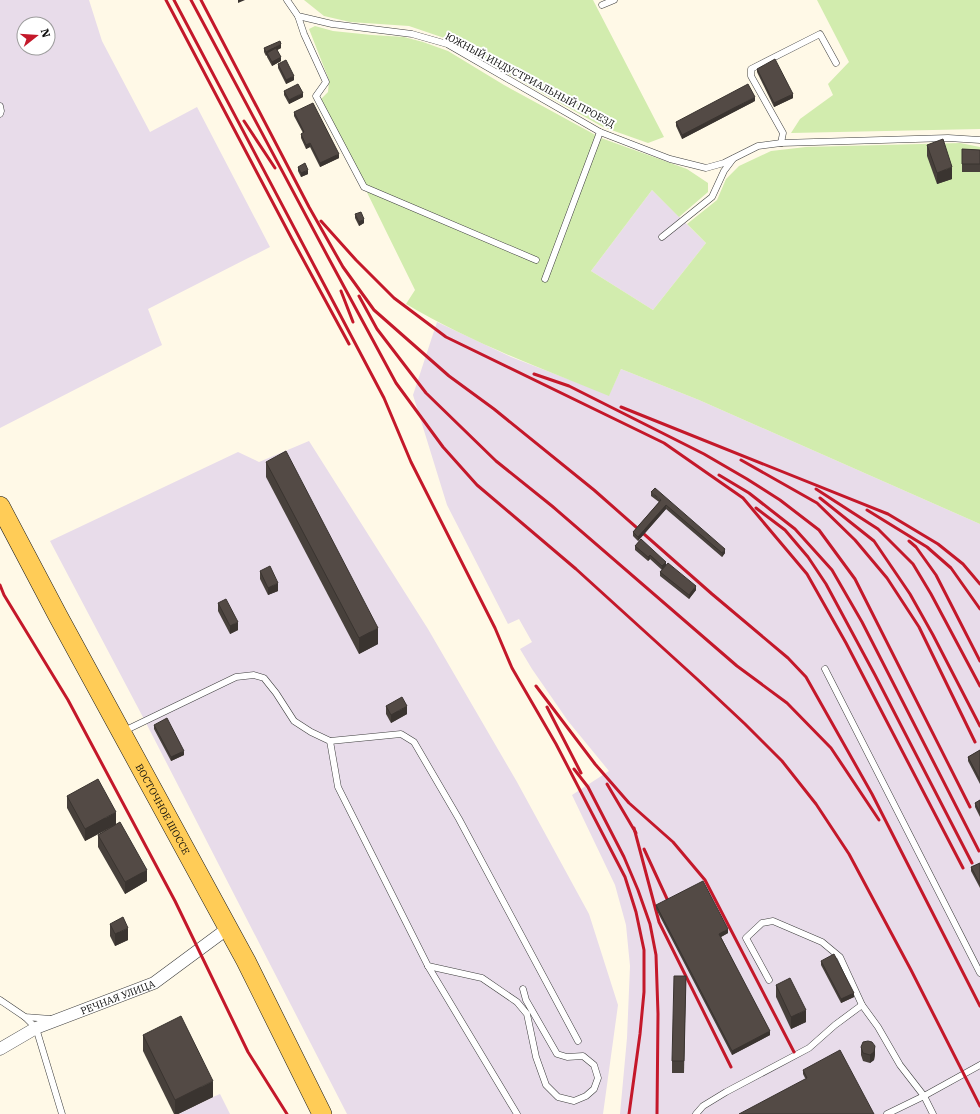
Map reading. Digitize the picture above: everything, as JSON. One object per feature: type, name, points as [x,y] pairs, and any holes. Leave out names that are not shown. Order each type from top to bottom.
[{"type":"main road","name":"ВОСТОЧНОЕ ШОССЕ","points":[[0,506],[58,616],[246,961],[322,1114]]},
{"type":"street","name":"РЕЧНАЯ УЛИЦА","points":[[0,1049],[36,1028],[154,983],[228,929]]},
{"type":"lane","points":[[287,0],[298,16],[304,34],[326,82],[316,96],[364,187],[536,260]]},
{"type":"lane","points":[[602,5],[614,0]]},
{"type":"lane","name":"ЮЖНЫЙ ИНДУСТРИАЛЬНЫЙ ПРОЕЗД","points":[[298,16],[332,24],[412,34],[447,44],[600,132],[670,159],[706,168],[724,163],[758,146],[781,143],[948,138],[980,140]]},
{"type":"lane","points":[[781,143],[783,133],[751,76],[750,69],[820,34],[836,64]]},
{"type":"lane","points":[[0,106],[0,114]]},
{"type":"lane","points":[[545,279],[600,132]]},
{"type":"lane","points":[[662,237],[712,197],[724,171],[734,158]]},
{"type":"lane","points":[[825,669],[980,972]]},
{"type":"lane","points":[[121,732],[236,678],[254,675],[264,678],[276,693],[294,721],[311,732],[330,740],[401,734],[414,742],[459,819],[578,1041]]},
{"type":"lane","points":[[330,740],[338,787],[428,966],[517,1114]]},
{"type":"lane","points":[[769,980],[746,938],[762,924],[773,920],[822,942],[840,958],[862,1005],[878,1027],[900,1065],[924,1096],[934,1114]]},
{"type":"lane","points":[[428,966],[482,978],[517,1002],[527,1014],[536,1057],[546,1085],[558,1097],[574,1101],[586,1096],[594,1089],[598,1078],[594,1065],[583,1056],[567,1057],[557,1054],[526,1000],[523,989]]},
{"type":"lane","points":[[0,1000],[25,1017],[36,1028],[62,1114]]},
{"type":"lane","points":[[696,1114],[703,1106],[726,1092],[809,1048],[835,1025],[862,1005]]},
{"type":"lane","points":[[25,1017],[60,1020]]},
{"type":"lane","points":[[887,1114],[924,1096],[980,1065]]},
{"type":"shaded area","points":[[0,0],[89,0],[102,41],[150,132],[197,107],[270,247],[148,309],[162,345],[0,428]]},
{"type":"shaded area","points":[[652,190],[706,243],[653,310],[591,271]]},
{"type":"shaded area","points":[[437,322],[511,357],[609,395],[621,369],[699,400],[980,524],[980,1114],[620,1114],[627,1038],[630,966],[626,925],[615,885],[572,795],[609,771],[568,721],[532,669],[520,649],[532,642],[519,619],[508,624],[447,505],[413,395]]},
{"type":"shaded area","points":[[309,441],[428,629],[517,782],[589,914],[618,1005],[603,1114],[347,1114],[145,721],[50,541],[238,452],[259,462]]},
{"type":"shaded area","points":[[220,1094],[230,1114],[178,1114],[213,1097]]},
{"type":"green space","points":[[304,0],[593,0],[664,137],[648,143],[603,127],[453,41],[409,26],[350,22],[324,16]]},
{"type":"green space","points":[[817,0],[980,0],[980,129],[791,133],[800,119],[833,95],[828,84],[849,62]]},
{"type":"green space","points":[[315,26],[333,31],[404,37],[448,51],[504,85],[601,138],[687,169],[708,183],[708,192],[679,217],[652,190],[591,271],[653,310],[706,243],[687,224],[717,200],[726,179],[739,166],[771,151],[806,147],[960,143],[980,147],[980,524],[699,400],[621,369],[609,396],[531,365],[480,342],[430,318],[406,304],[415,290],[321,99],[328,92],[329,80],[309,29]]},
{"type":"building","points":[[280,41],[281,44],[266,52],[264,48]]},
{"type":"building","points":[[276,48],[281,57],[272,62],[267,53]]},
{"type":"building","points":[[775,59],[793,94],[774,103],[757,69]]},
{"type":"building","points":[[286,60],[294,76],[286,80],[278,64]]},
{"type":"building","points":[[298,84],[303,93],[289,100],[284,91]]},
{"type":"building","points":[[748,84],[755,97],[682,135],[676,122]]},
{"type":"building","points":[[313,103],[339,154],[320,163],[310,143],[306,145],[301,134],[304,132],[294,112]]},
{"type":"building","points":[[943,139],[952,167],[937,173],[927,145]]},
{"type":"building","points":[[962,149],[980,150],[980,164],[962,164]]},
{"type":"building","points":[[305,163],[308,170],[301,173],[298,167]]},
{"type":"building","points":[[361,212],[364,219],[359,222],[355,214]]},
{"type":"building","points":[[286,451],[378,628],[359,638],[266,462]]},
{"type":"building","points":[[655,488],[725,549],[722,553],[666,505],[638,537],[633,532],[661,500],[651,492]]},
{"type":"building","points":[[641,539],[666,562],[662,566],[650,555],[648,557],[635,546]]},
{"type":"building","points":[[668,563],[696,586],[689,595],[660,572]]},
{"type":"building","points":[[270,566],[278,583],[268,588],[260,571]]},
{"type":"building","points":[[226,599],[238,622],[230,626],[218,603]]},
{"type":"building","points":[[402,697],[407,706],[391,715],[386,706]]},
{"type":"building","points":[[167,718],[184,751],[171,757],[154,725]]},
{"type":"building","points":[[980,750],[980,780],[968,757]]},
{"type":"building","points":[[98,779],[116,812],[85,829],[67,796]]},
{"type":"building","points":[[980,800],[980,813],[975,803]]},
{"type":"building","points":[[120,822],[147,870],[125,882],[98,835]]},
{"type":"building","points":[[980,863],[980,884],[971,867]]},
{"type":"building","points":[[703,881],[728,929],[719,934],[770,1031],[732,1051],[656,905]]},
{"type":"building","points":[[123,917],[128,928],[115,934],[110,924]]},
{"type":"building","points":[[834,954],[854,993],[841,999],[821,961]]},
{"type":"building","points":[[674,976],[686,976],[684,1061],[672,1061]]},
{"type":"building","points":[[790,978],[806,1010],[791,1017],[776,985]]},
{"type":"building","points":[[181,1016],[213,1081],[175,1100],[143,1035]]},
{"type":"building","points":[[863,1042],[872,1042],[875,1046],[874,1052],[870,1055],[863,1053],[861,1047]]},
{"type":"building","points":[[840,1050],[874,1114],[739,1114],[807,1078],[803,1070]]},
{"type":"railway","points":[[166,0],[349,344]]},
{"type":"railway","points":[[174,0],[384,398],[411,462],[495,628],[512,668],[556,744],[625,877],[636,912],[644,950],[644,992],[629,1114]]},
{"type":"railway","points":[[191,0],[396,383],[443,447],[477,485],[576,569],[697,679],[782,761],[816,804],[849,854],[911,970],[980,1106]]},
{"type":"railway","points":[[201,0],[309,207],[343,267],[374,310],[449,376],[494,409],[594,490],[712,594],[788,658],[806,677],[872,794],[980,1006]]},
{"type":"railway","points":[[244,121],[275,168]]},
{"type":"railway","points":[[321,221],[356,260],[394,298],[446,337],[664,443],[743,498],[807,574],[846,643],[963,868]]},
{"type":"railway","points":[[341,291],[353,322]]},
{"type":"railway","points":[[359,296],[377,329],[426,393],[496,461],[552,506],[737,666],[787,703],[831,748],[879,820]]},
{"type":"railway","points":[[534,374],[569,386],[704,454],[780,500],[819,530],[855,579],[970,807]]},
{"type":"railway","points":[[621,407],[888,514],[938,544],[963,564],[980,584]]},
{"type":"railway","points":[[741,460],[817,503],[855,540],[887,578],[919,627],[975,742]]},
{"type":"railway","points":[[719,475],[749,493],[795,529],[832,570],[862,622],[979,851]]},
{"type":"railway","points":[[816,489],[878,529],[913,564],[931,594],[980,686]]},
{"type":"railway","points":[[820,498],[874,541],[910,594],[980,726]]},
{"type":"railway","points":[[756,508],[785,530],[808,557],[826,584],[875,675],[972,863]]},
{"type":"railway","points":[[867,510],[927,547],[951,568],[980,609]]},
{"type":"railway","points":[[909,541],[916,547],[936,575],[980,661]]},
{"type":"railway","points":[[0,585],[4,595],[68,700],[175,901],[248,1052],[287,1114]]},
{"type":"railway","points":[[536,686],[595,764],[629,803],[673,842],[705,880],[794,1052]]},
{"type":"railway","points":[[547,707],[581,773]]},
{"type":"railway","points":[[574,769],[588,787],[624,857],[650,924],[656,955],[658,1014],[657,1114]]},
{"type":"railway","points":[[607,784],[636,833]]},
{"type":"railway","points":[[634,828],[659,922],[731,1067]]},
{"type":"railway","points":[[644,849],[668,901]]}]
